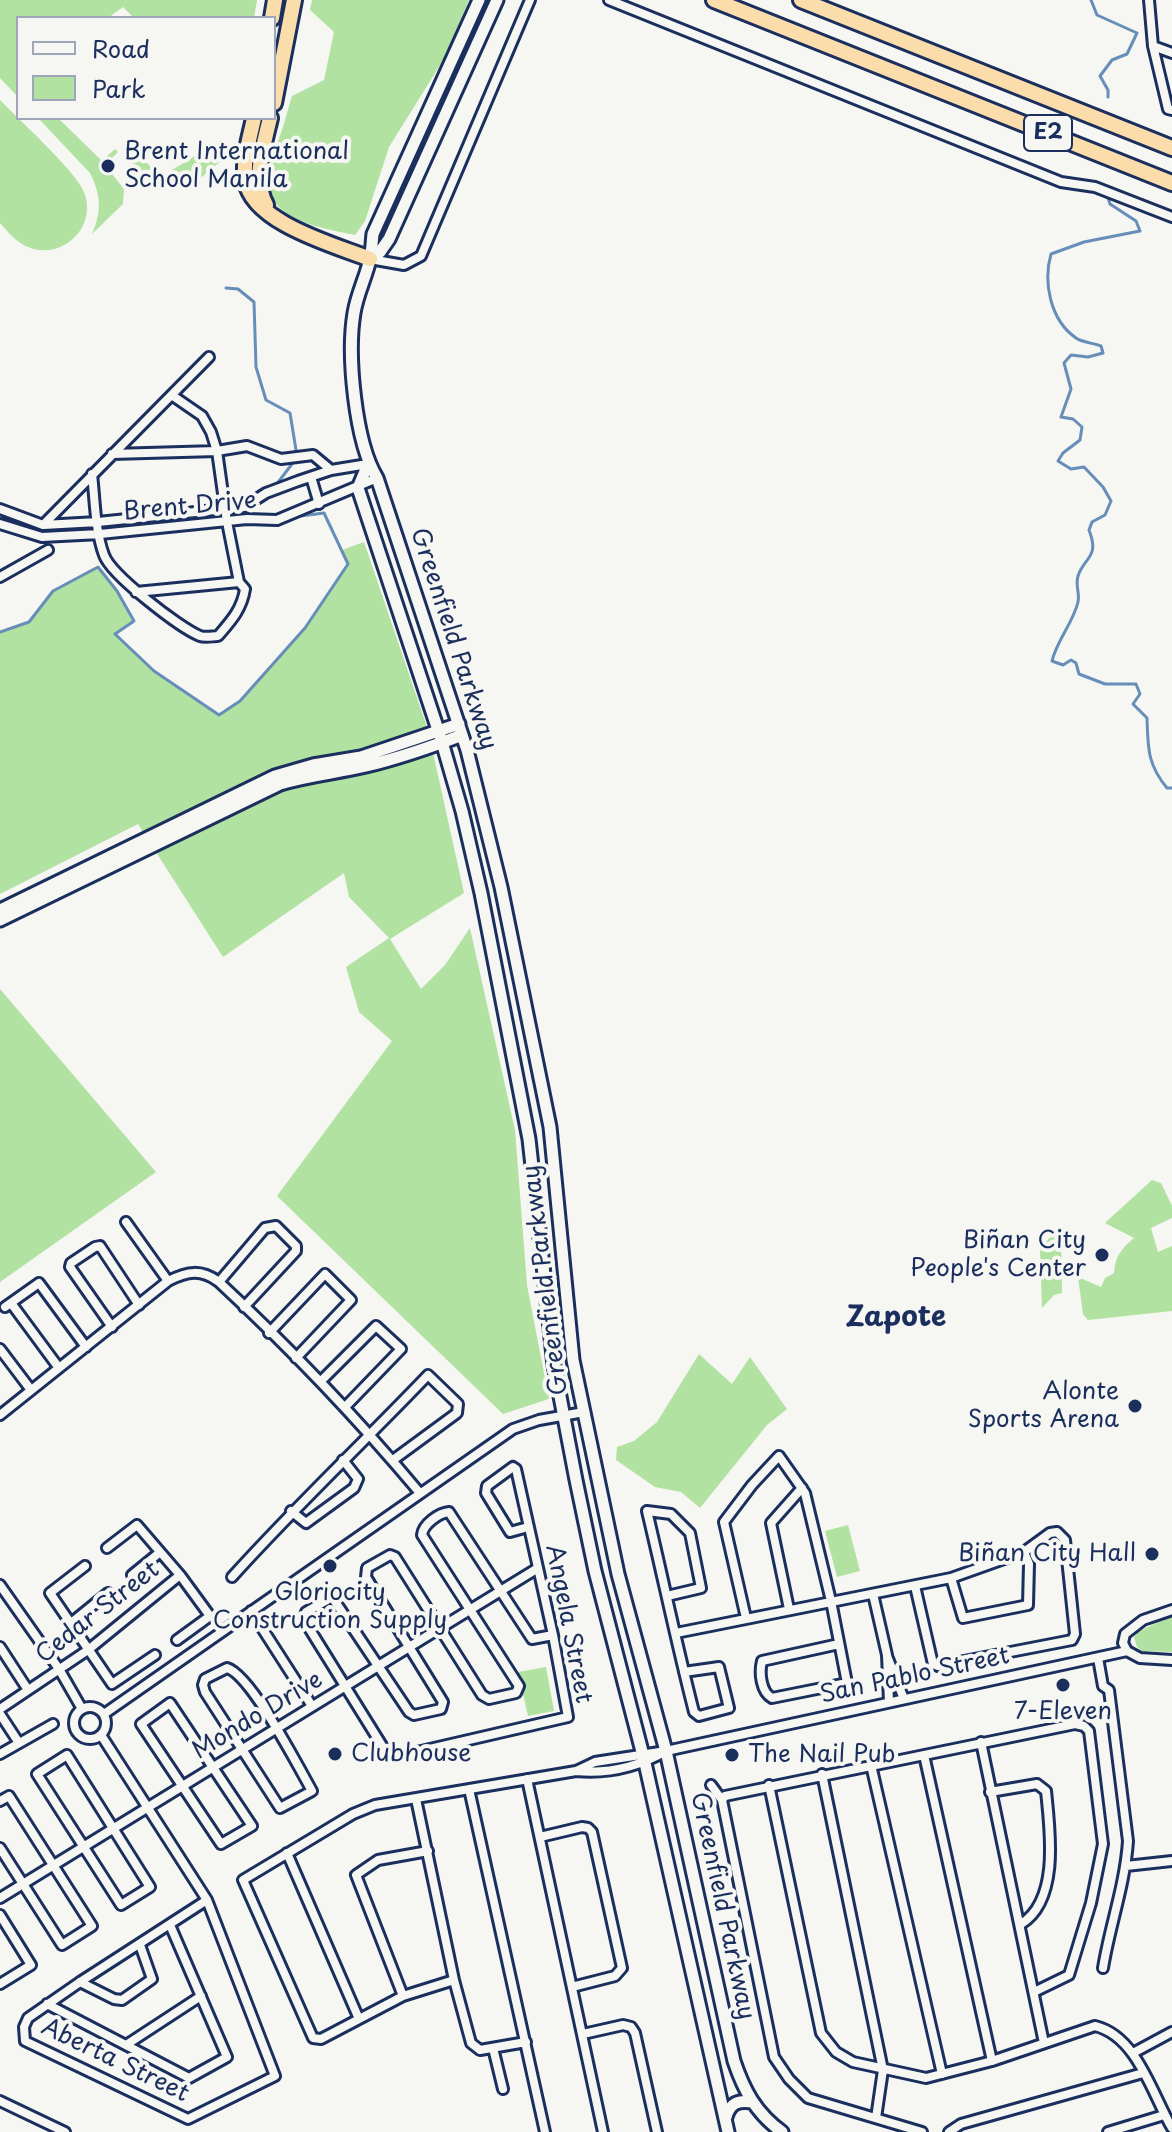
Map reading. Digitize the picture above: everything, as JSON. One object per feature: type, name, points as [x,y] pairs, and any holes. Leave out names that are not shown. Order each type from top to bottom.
[{"type":"highway","points":[[276,93],[294,0]]},
{"type":"highway","name":"E2","points":[[714,0],[1172,183]]},
{"type":"highway","name":"E2","points":[[801,0],[1172,148]]},
{"type":"highway","points":[[819,0],[841,16]]},
{"type":"highway","points":[[254,120],[245,179],[255,200],[272,216],[293,228],[370,259]]},
{"type":"highway","points":[[270,120],[260,182],[261,197],[272,216]]},
{"type":"main road","name":"Greenfield Parkway","points":[[479,0],[373,234],[370,259],[354,309],[352,339],[357,406],[368,464],[377,478],[460,729],[501,887],[550,1127],[573,1360],[618,1574],[666,1751],[734,2061],[752,2102],[782,2132]]},
{"type":"main road","name":"Greenfield Parkway","points":[[370,259],[380,252],[389,239],[497,0]]},
{"type":"main road","points":[[358,488],[368,464]]},
{"type":"main road","name":"Greenfield Parkway","points":[[358,488],[440,736],[478,879],[523,1104],[554,1365],[563,1416],[595,1571],[644,1759],[728,2132]]},
{"type":"main road","points":[[385,573],[401,548]]},
{"type":"main road","points":[[0,910],[280,784],[320,773],[363,767],[460,729]]},
{"type":"main road","points":[[0,920],[171,833]]},
{"type":"main road","points":[[544,1271],[564,1269]]},
{"type":"main road","points":[[726,2117],[733,2104],[752,2102]]},
{"type":"street","points":[[370,259],[404,265],[421,256],[530,0]]},
{"type":"street","points":[[609,0],[1061,182],[1095,187],[1172,217]]},
{"type":"street","points":[[1149,0],[1153,46],[1170,110]]},
{"type":"street","points":[[1153,46],[1172,53]]},
{"type":"street","points":[[43,525],[209,357]]},
{"type":"street","points":[[92,474],[104,556],[136,592],[202,637],[218,636],[236,615],[245,589],[239,582],[217,451],[211,432],[202,416],[173,396]]},
{"type":"street","points":[[111,454],[217,451],[247,446],[281,459],[308,454],[331,470]]},
{"type":"street","name":"Brent Drive","points":[[0,509],[43,525],[225,510],[244,507],[266,493],[331,470],[368,464]]},
{"type":"street","points":[[311,477],[319,504]]},
{"type":"street","name":"Brent Drive","points":[[0,524],[42,537],[277,520],[377,478]]},
{"type":"street","points":[[0,577],[48,550]]},
{"type":"street","points":[[136,592],[239,582]]},
{"type":"street","points":[[126,1222],[168,1281]]},
{"type":"street","points":[[219,1282],[257,1237],[270,1226],[276,1226],[296,1246],[296,1251],[244,1307]]},
{"type":"street","points":[[112,1327],[70,1267],[71,1263],[100,1246],[139,1305]]},
{"type":"street","points":[[1,1413],[168,1281],[193,1272],[206,1272],[346,1406],[419,1492]]},
{"type":"street","points":[[269,1333],[325,1274],[351,1300],[296,1358]]},
{"type":"street","points":[[59,1368],[8,1305],[39,1283],[86,1347]]},
{"type":"street","points":[[321,1381],[376,1326],[401,1349],[346,1406]]},
{"type":"street","points":[[0,1349],[31,1390]]},
{"type":"street","points":[[232,1577],[291,1511],[371,1435],[428,1375],[458,1404],[457,1413],[393,1460]]},
{"type":"street","points":[[104,1714],[513,1429],[584,1412]]},
{"type":"street","points":[[746,1618],[724,1522],[779,1456],[802,1488],[831,1601],[847,1683],[772,1698],[767,1695],[762,1661],[839,1644]]},
{"type":"street","points":[[291,1511],[306,1523],[354,1488],[358,1479],[343,1460]]},
{"type":"street","name":"Angela Street","points":[[345,1686],[386,1752],[395,1757],[568,1717],[553,1635],[516,1469],[513,1467],[487,1486],[486,1493],[510,1532],[528,1527]]},
{"type":"street","points":[[789,1609],[771,1523],[802,1488]]},
{"type":"street","points":[[667,1596],[701,1588],[690,1533],[671,1514],[647,1511],[684,1672],[696,1715],[729,1708],[719,1667],[684,1672]]},
{"type":"street","points":[[345,1686],[304,1620],[306,1612],[328,1598],[335,1599],[409,1712],[414,1715],[441,1709],[443,1702],[366,1577],[367,1568],[385,1556],[395,1557],[485,1698],[516,1693],[519,1686],[422,1535],[425,1526],[445,1512],[453,1514],[532,1639],[553,1635]]},
{"type":"street","points":[[107,1548],[137,1525],[180,1575],[210,1616],[177,1640]]},
{"type":"street","points":[[676,1633],[951,1578],[1024,1552],[1050,1533],[1061,1534],[1065,1540],[1075,1634],[1072,1640],[938,1666],[933,1664],[915,1586]]},
{"type":"street","points":[[951,1578],[963,1618],[1028,1605],[1029,1564],[1024,1552]]},
{"type":"street","points":[[132,1575],[159,1553]]},
{"type":"street","points":[[85,1566],[50,1593],[112,1684],[155,1655]]},
{"type":"street","name":"Mondo Drive","points":[[0,1898],[538,1568]]},
{"type":"street","name":"Cedar Street","points":[[0,1711],[88,1650],[180,1575]]},
{"type":"street","points":[[0,1585],[59,1669],[82,1709]]},
{"type":"street","points":[[71,1623],[108,1593]]},
{"type":"street","points":[[873,1594],[887,1655],[904,1699]]},
{"type":"street","points":[[1127,1651],[1123,1643],[1125,1634],[1143,1620],[1172,1610]]},
{"type":"street","points":[[251,1611],[312,1706]]},
{"type":"street","points":[[0,1647],[28,1690]]},
{"type":"street","name":"San Pablo Street","points":[[359,2019],[321,2039],[313,2038],[243,1880],[353,1814],[375,1805],[576,1771],[595,1762],[644,1759],[666,1751],[1127,1651],[1140,1658],[1172,1660]]},
{"type":"street","points":[[887,1655],[889,1702]]},
{"type":"street","points":[[1098,1658],[1103,1686],[1109,1690],[1128,1839],[1126,1866],[1111,1921],[1103,1968]]},
{"type":"street","points":[[227,1668],[234,1670],[276,1728],[312,1791],[280,1808],[205,1692],[205,1679],[227,1668]]},
{"type":"street","points":[[170,1703],[212,1766],[252,1826],[221,1844],[141,1724],[170,1703]]},
{"type":"street","points":[[91,1707],[104,1714],[106,1728],[101,1735],[91,1739],[77,1733],[74,1723],[82,1709],[91,1707]]},
{"type":"street","points":[[0,1711],[19,1743]]},
{"type":"street","points":[[0,1754],[53,1724]]},
{"type":"street","points":[[722,1800],[725,1796],[822,1774],[1075,1724],[1084,1726],[1089,1731],[1103,1844],[1091,1903],[1069,1975],[1034,1992]]},
{"type":"street","name":"Aberta Street","points":[[101,1735],[207,1900],[275,2076],[188,2119],[25,2041],[24,2027],[28,2018],[207,1900]]},
{"type":"street","points":[[981,1742],[1044,2043]]},
{"type":"street","points":[[67,1755],[150,1887],[121,1905],[83,1846],[37,1774],[67,1755]]},
{"type":"street","points":[[924,1755],[992,2061]]},
{"type":"street","points":[[871,1765],[942,2074]]},
{"type":"street","points":[[822,1774],[883,2070],[876,2118]]},
{"type":"street","points":[[527,1779],[603,2132]]},
{"type":"street","points":[[990,1792],[1037,1784],[1046,1791],[1052,1841],[1047,1879],[1032,1917],[1021,1924]]},
{"type":"street","points":[[711,1785],[722,1800],[774,2057],[789,2079],[808,2098],[922,2132]]},
{"type":"street","points":[[769,1785],[821,2033],[836,2052],[853,2062],[926,2078],[992,2061],[1095,2026],[1108,2029],[1133,2053],[1172,2128]]},
{"type":"street","points":[[469,1789],[545,2132]]},
{"type":"street","points":[[0,1801],[9,1796],[92,1926],[62,1945],[0,1848]]},
{"type":"street","points":[[416,1799],[454,1980],[471,2043],[480,2050],[526,2042]]},
{"type":"street","points":[[540,1837],[582,1827],[592,1832],[622,1968],[615,1976],[572,1987]]},
{"type":"street","points":[[403,1996],[356,1875],[378,1860],[428,1851]]},
{"type":"street","points":[[287,1853],[359,2019],[403,1996],[454,1980]]},
{"type":"street","points":[[1126,1866],[1172,1861]]},
{"type":"street","points":[[0,1915],[31,1965],[0,1983]]},
{"type":"street","points":[[47,2004],[189,2078],[227,2057],[170,1925]]},
{"type":"street","points":[[80,1982],[122,2000],[152,1979],[140,1945]]},
{"type":"street","points":[[126,2045],[201,1996]]},
{"type":"street","points":[[583,2034],[623,2025],[631,2027],[635,2033],[657,2132]]},
{"type":"street","points":[[1133,2053],[1172,2032]]},
{"type":"street","points":[[493,2048],[503,2089]]},
{"type":"street","points":[[949,2132],[961,2124],[1143,2073]]},
{"type":"street","points":[[0,2101],[65,2132]]},
{"type":"street","points":[[1108,2132],[1164,2115]]},
{"type":"green space","points":[[0,0],[257,0],[254,16],[132,16],[123,7],[111,16],[16,16],[16,95],[0,78]]},
{"type":"green space","points":[[312,0],[469,0],[447,54],[389,147],[365,221],[355,235],[297,219],[274,202],[268,189],[267,169],[292,96],[324,80],[334,32],[310,10]]},
{"type":"green space","points":[[0,100],[79,183],[87,205],[86,217],[74,238],[53,249],[28,247],[16,240],[0,223]]},
{"type":"green space","points":[[40,120],[60,120],[102,161],[115,149],[118,152],[105,165],[124,189],[123,204],[92,234],[99,203],[90,173]]},
{"type":"green space","points":[[214,150],[227,156],[192,185],[167,173],[203,151]]},
{"type":"green space","points":[[140,161],[149,164],[152,173],[149,182],[140,185],[131,182],[128,173],[131,164]]},
{"type":"green space","points":[[364,542],[428,730],[464,893],[390,939],[421,989],[445,965],[470,928],[515,1130],[527,1285],[549,1399],[503,1414],[277,1196],[392,1041],[359,1012],[346,967],[389,938],[349,897],[344,873],[223,957],[138,824],[0,894],[0,632],[29,622],[53,591],[98,567],[117,591],[134,621],[115,635],[154,671],[219,715],[240,701],[305,628],[347,564],[342,550]]},
{"type":"green space","points":[[0,989],[156,1172],[0,1282]]},
{"type":"green space","points":[[1152,1180],[1161,1183],[1172,1206],[1172,1218],[1151,1228],[1158,1252],[1172,1246],[1172,1311],[1088,1320],[1083,1314],[1078,1277],[1101,1287],[1105,1278],[1114,1273],[1120,1253],[1134,1238],[1105,1223]]},
{"type":"green space","points":[[1061,1226],[1062,1293],[1054,1295],[1042,1308],[1040,1248]]},
{"type":"green space","points":[[699,1354],[732,1384],[750,1357],[787,1409],[767,1425],[700,1508],[681,1492],[655,1487],[616,1460],[617,1447],[634,1441],[657,1422]]},
{"type":"green space","points":[[848,1525],[860,1571],[837,1577],[825,1531]]},
{"type":"green space","points":[[1172,1615],[1172,1652],[1142,1651],[1137,1647],[1134,1637],[1138,1632]]},
{"type":"green space","points":[[546,1667],[554,1711],[528,1716],[518,1672]]},
{"type":"waterway","points":[[1091,0],[1097,15],[1137,33],[1127,54],[1112,60],[1100,76],[1108,90],[1108,97]]},
{"type":"waterway","points":[[1107,194],[1110,204],[1136,221],[1140,231],[1084,242],[1051,254],[1049,265],[1051,300],[1060,321],[1078,339],[1101,346],[1103,353],[1088,357],[1071,355],[1064,363],[1071,389],[1061,417],[1073,419],[1082,427],[1080,440],[1058,461],[1071,469],[1084,467],[1103,487],[1111,501],[1105,515],[1092,522],[1089,530],[1093,546],[1078,576],[1078,602],[1052,661],[1063,665],[1071,660],[1076,663],[1079,674],[1105,684],[1136,684],[1140,694],[1133,704],[1147,718],[1152,763],[1167,788],[1172,788]]},
{"type":"waterway","points":[[226,288],[238,289],[254,302],[256,367],[266,400],[290,413],[296,450]]},
{"type":"waterway","points":[[276,485],[292,464]]},
{"type":"waterway","points":[[0,632],[29,622],[53,591],[98,567],[117,591],[134,621],[115,634],[154,671],[219,715],[240,701],[305,628],[348,564],[324,513],[293,517]]},
{"type":"place","name":"Brent International School Manila","points":[[108,166]]},
{"type":"place","name":"Biñan City People's Center","points":[[1102,1255]]},
{"type":"place","name":"Alonte Sports Arena","points":[[1135,1406]]},
{"type":"place","name":"Biñan City Hall","points":[[1152,1554]]},
{"type":"place","name":"Gloriocity Construction Supply","points":[[330,1566]]},
{"type":"place","name":"7-Eleven","points":[[1063,1685]]},
{"type":"place","name":"Clubhouse","points":[[335,1754]]},
{"type":"place","name":"The Nail Pub","points":[[732,1755]]},
{"type":"district","name":"Zapote","points":[[896,1318]]}]
